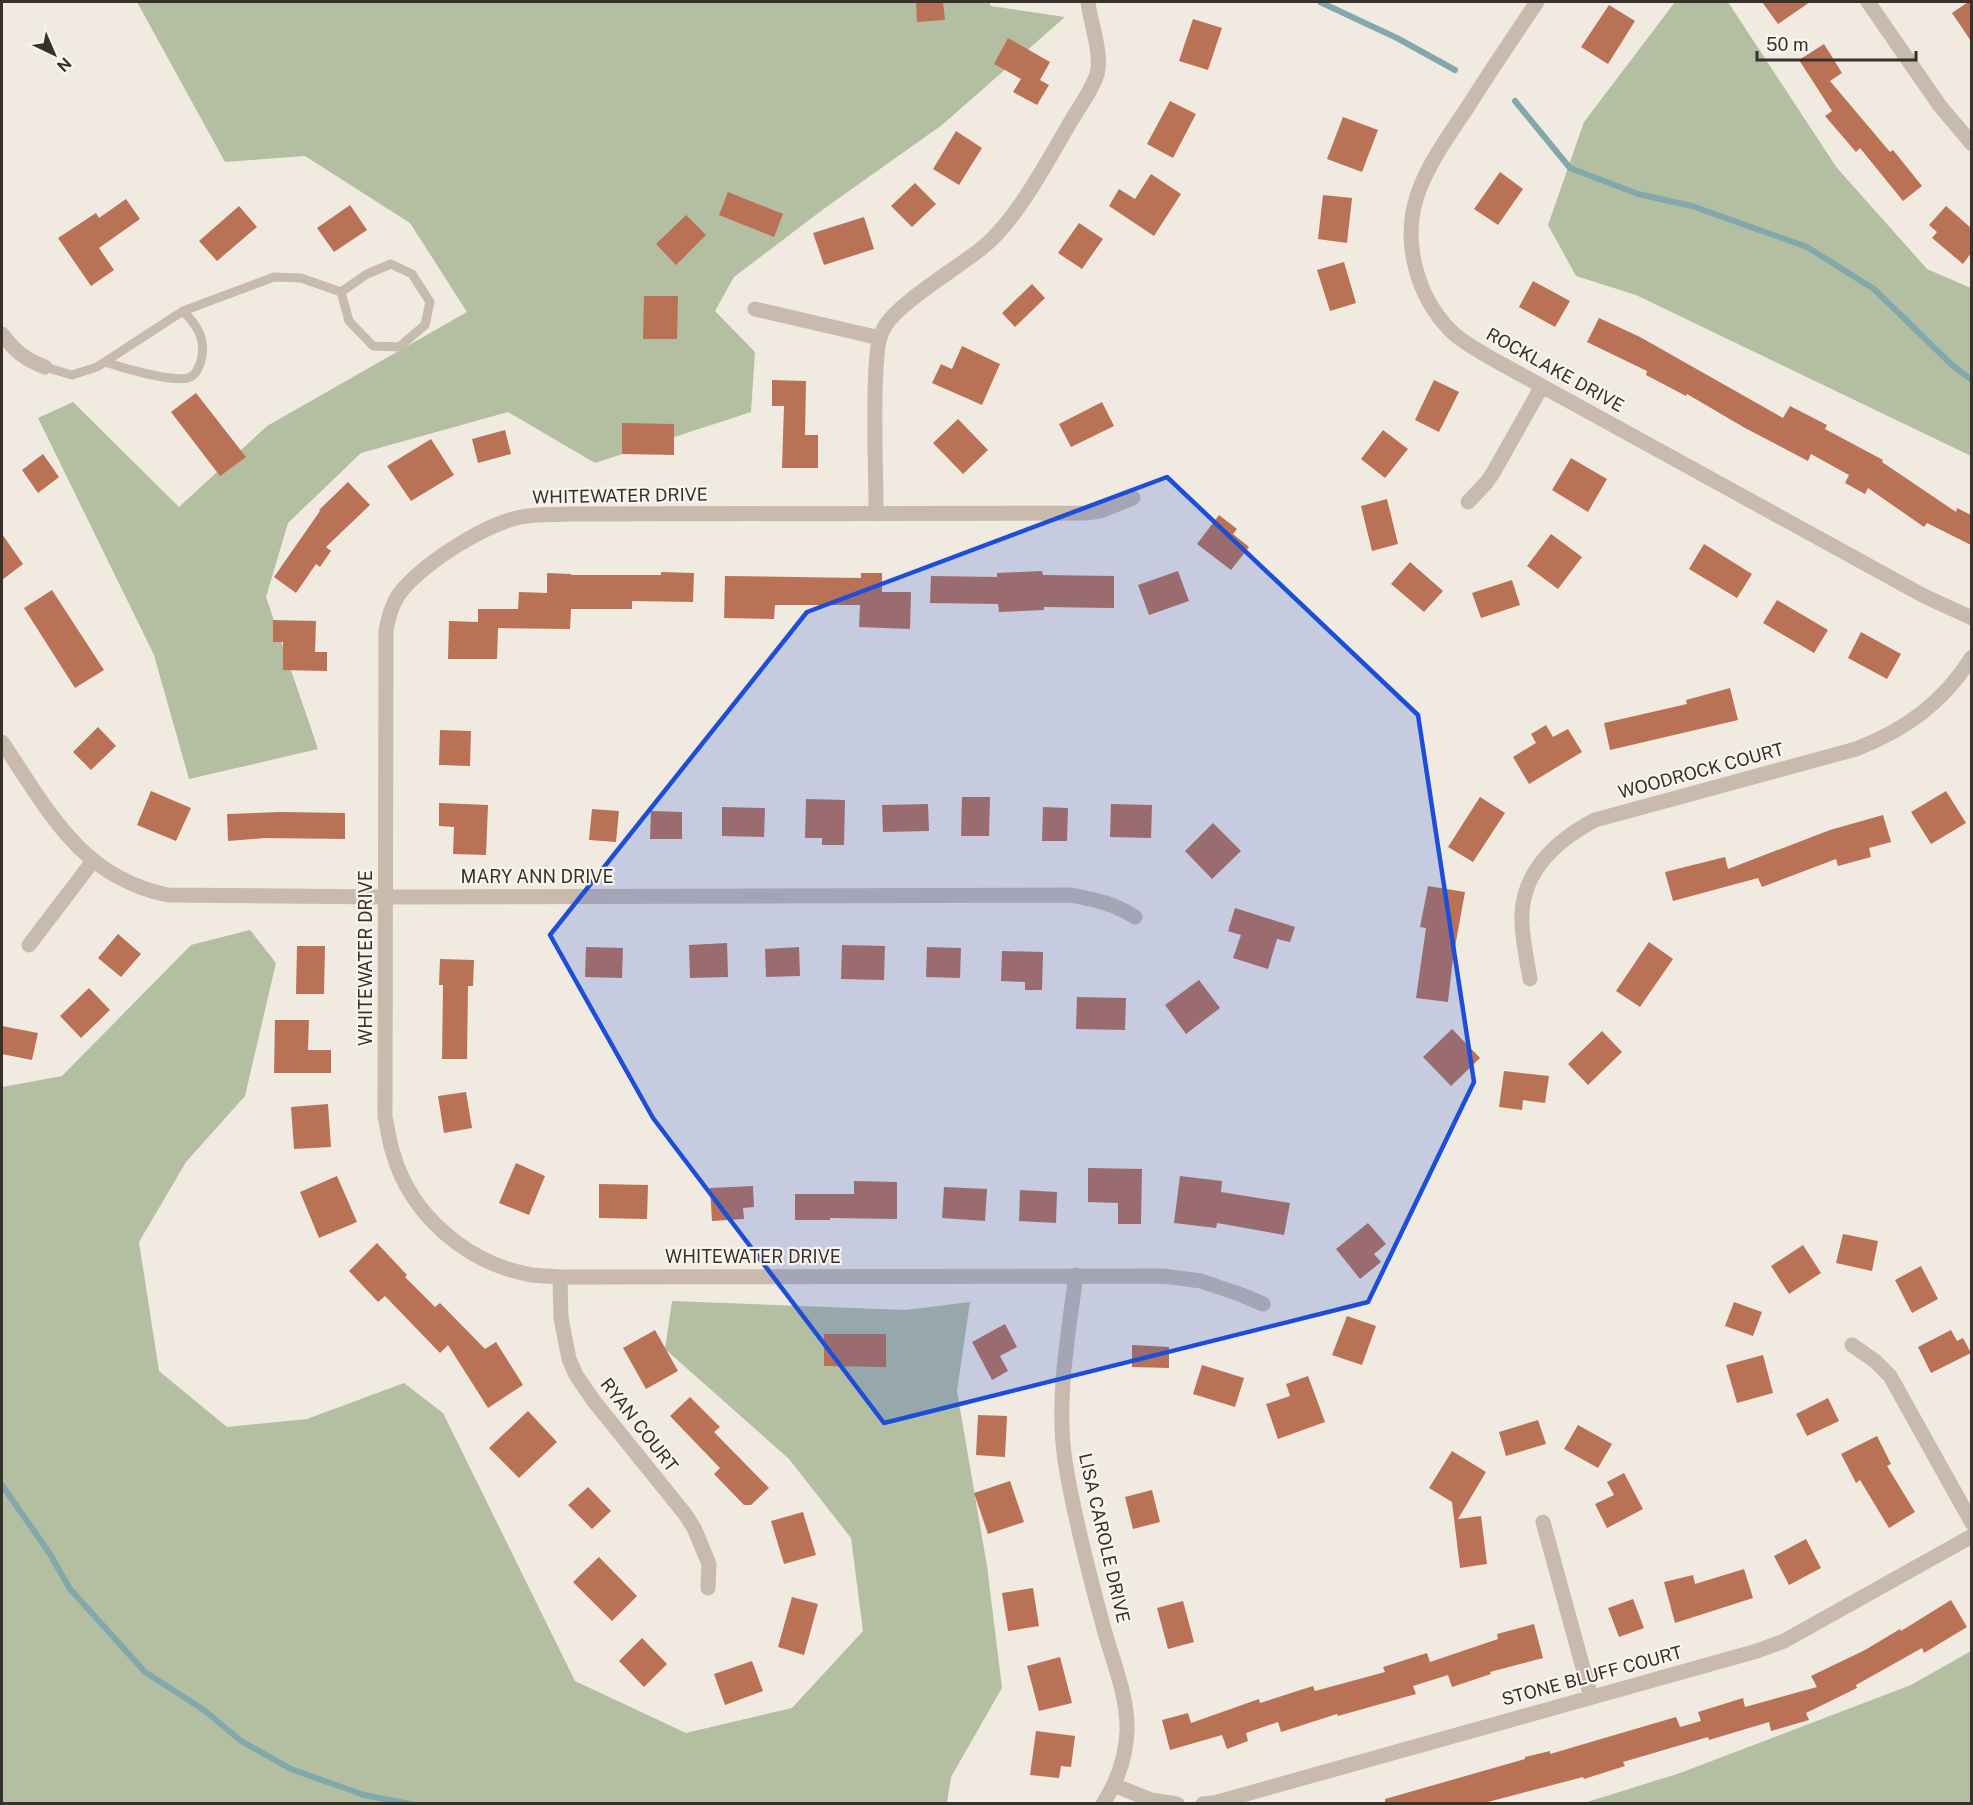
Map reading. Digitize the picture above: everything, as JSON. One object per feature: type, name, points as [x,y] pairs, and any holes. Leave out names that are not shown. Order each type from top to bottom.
[{"type":"street","points":[[876,514],[875,393],[880,338],[884,328],[903,307],[991,240],[1004,227],[1037,178],[1087,94],[1098,70],[1097,49],[1088,2]]},
{"type":"street","name":"ROCKLAKE DRIVE","points":[[1537,2],[1436,156],[1417,194],[1411,216],[1411,238],[1418,275],[1433,309],[1452,332],[1489,357],[1924,596],[1971,618]]},
{"type":"street","points":[[1868,2],[1940,106],[1971,144]]},
{"type":"street","points":[[755,309],[880,338]]},
{"type":"street","points":[[2,334],[27,360],[45,367]]},
{"type":"street","points":[[1468,502],[1486,483],[1542,386]]},
{"type":"street","name":"WHITEWATER DRIVE","points":[[1132,498],[1111,508],[1087,513],[522,516],[496,524],[429,565],[402,589],[390,611],[386,630],[385,1117],[393,1154],[405,1184],[426,1215],[454,1242],[481,1258],[508,1269],[532,1275],[560,1277],[1163,1276],[1201,1281],[1263,1304]]},
{"type":"street","name":"WOODROCK COURT","points":[[1530,979],[1522,922],[1526,894],[1542,861],[1572,832],[1595,820],[1856,749],[1880,740],[1926,711],[1949,688],[1971,657]]},
{"type":"street","name":"MARY ANN DRIVE","points":[[2,742],[53,817],[75,844],[93,861],[125,881],[168,895],[386,897],[1071,895],[1103,901],[1135,917]]},
{"type":"street","points":[[29,945],[93,861]]},
{"type":"street","name":"LISA CAROLE DRIVE","points":[[1076,1275],[1063,1374],[1065,1460],[1089,1574],[1124,1702],[1127,1731],[1122,1764],[1114,1785],[1103,1803]]},
{"type":"street","name":"RYAN COURT","points":[[560,1277],[561,1318],[569,1359],[576,1375],[593,1400],[694,1528],[709,1564],[708,1588]]},
{"type":"street","points":[[1852,1346],[1875,1361],[1890,1376],[1971,1523]]},
{"type":"street","points":[[1543,1522],[1591,1697]]},
{"type":"street","name":"STONE BLUFF COURT","points":[[1203,1803],[1214,1803],[1757,1651],[1784,1641],[1971,1536]]},
{"type":"street","points":[[1114,1785],[1151,1800],[1177,1803]]},
{"type":"lane","points":[[391,264],[411,274],[430,302],[425,325],[399,347],[373,346],[349,321],[341,292],[368,274],[391,264]]},
{"type":"lane","points":[[45,367],[72,375],[97,367],[183,311],[274,277],[301,278],[341,292]]},
{"type":"lane","points":[[105,362],[130,370],[171,378],[188,378],[194,375],[202,359],[203,343],[197,326],[183,311]]},
{"type":"highlighted area","points":[[1167,477],[1418,715],[1474,1082],[1368,1302],[884,1423],[653,1118],[550,935],[807,612]]},
{"type":"green space","points":[[137,2],[989,2],[991,6],[1065,17],[942,125],[825,208],[734,277],[715,311],[755,352],[751,412],[595,463],[508,412],[361,453],[288,523],[266,597],[318,749],[189,779],[154,655],[38,418],[73,402],[179,507],[267,426],[467,312],[410,223],[305,156],[225,162]]},
{"type":"green space","points":[[1675,2],[1728,2],[1837,168],[1927,269],[1971,288],[1971,456],[1636,295],[1576,276],[1548,225],[1584,122]]},
{"type":"green space","points":[[250,930],[276,963],[245,1096],[186,1162],[139,1242],[159,1371],[227,1427],[307,1419],[404,1383],[443,1413],[575,1681],[686,1733],[792,1708],[863,1631],[851,1538],[789,1459],[665,1349],[672,1301],[906,1310],[970,1302],[957,1391],[987,1566],[1002,1688],[951,1777],[947,1803],[2,1804],[2,1087],[62,1076],[191,945]]},
{"type":"green space","points":[[1971,1651],[1971,1803],[1584,1803],[1680,1773],[1911,1685]]},
{"type":"building","points":[[916,2],[943,2],[945,20],[917,22]]},
{"type":"building","points":[[1762,2],[1810,2],[1778,24]]},
{"type":"building","points":[[1971,2],[1971,41],[1952,13]]},
{"type":"building","points":[[1609,5],[1635,21],[1608,64],[1581,47]]},
{"type":"building","points":[[1193,19],[1222,28],[1208,70],[1179,61]]},
{"type":"building","points":[[1008,38],[1050,62],[1040,80],[1049,85],[1037,105],[1013,92],[1021,79],[994,64]]},
{"type":"building","points":[[1824,44],[1842,73],[1830,81],[1890,152],[1893,150],[1922,186],[1903,201],[1860,148],[1856,152],[1825,116],[1832,111],[1799,60]]},
{"type":"building","points":[[1170,101],[1196,114],[1173,158],[1147,144]]},
{"type":"building","points":[[1343,117],[1378,130],[1362,172],[1327,159]]},
{"type":"building","points":[[956,131],[982,148],[959,185],[933,169]]},
{"type":"building","points":[[1500,172],[1523,189],[1498,225],[1474,209]]},
{"type":"building","points":[[1151,174],[1181,194],[1154,236],[1109,206],[1119,189],[1135,199]]},
{"type":"building","points":[[915,183],[936,204],[912,227],[891,206]]},
{"type":"building","points":[[728,192],[783,214],[774,237],[719,215]]},
{"type":"building","points":[[1323,195],[1352,198],[1347,243],[1318,239]]},
{"type":"building","points":[[126,199],[140,219],[99,248],[114,270],[91,286],[58,238],[96,213],[99,218]]},
{"type":"building","points":[[350,205],[367,230],[334,252],[317,228]]},
{"type":"building","points":[[239,206],[257,227],[217,261],[199,241]]},
{"type":"building","points":[[1946,206],[1971,228],[1971,253],[1963,264],[1932,238],[1937,232],[1929,225]]},
{"type":"building","points":[[686,215],[706,235],[676,265],[656,244]]},
{"type":"building","points":[[864,217],[874,249],[824,265],[813,233]]},
{"type":"building","points":[[1079,223],[1103,239],[1082,269],[1058,253]]},
{"type":"building","points":[[1344,262],[1356,303],[1330,311],[1317,270]]},
{"type":"building","points":[[1533,281],[1570,301],[1555,327],[1519,307]]},
{"type":"building","points":[[1032,284],[1045,298],[1015,327],[1002,313]]},
{"type":"building","points":[[644,296],[678,296],[677,339],[643,339]]},
{"type":"building","points":[[1599,318],[1640,337],[1783,418],[1790,406],[1827,425],[1825,429],[1883,460],[1882,462],[1956,512],[1957,508],[1971,515],[1971,545],[1927,523],[1924,527],[1868,488],[1865,494],[1845,483],[1849,475],[1811,454],[1808,461],[1687,394],[1686,396],[1646,375],[1647,371],[1587,342]]},
{"type":"building","points":[[962,346],[1000,364],[982,405],[932,383],[941,364],[952,369]]},
{"type":"building","points":[[772,380],[806,381],[805,435],[818,435],[818,468],[782,468],[784,406],[772,406]]},
{"type":"building","points":[[1434,380],[1459,392],[1439,432],[1415,420]]},
{"type":"building","points":[[196,393],[246,457],[220,476],[171,412]]},
{"type":"building","points":[[1102,402],[1114,426],[1071,447],[1059,424]]},
{"type":"building","points":[[958,419],[988,450],[963,474],[933,443]]},
{"type":"building","points":[[622,423],[674,424],[674,455],[622,454]]},
{"type":"building","points":[[505,430],[511,454],[478,463],[472,439]]},
{"type":"building","points":[[1383,430],[1408,449],[1385,478],[1361,459]]},
{"type":"building","points":[[431,439],[454,475],[411,501],[387,466]]},
{"type":"building","points":[[43,454],[59,477],[38,493],[22,470]]},
{"type":"building","points":[[1571,458],[1607,479],[1588,512],[1552,490]]},
{"type":"building","points":[[348,482],[370,505],[326,547],[331,551],[320,567],[316,564],[296,593],[274,577],[319,510]]},
{"type":"building","points":[[1387,499],[1398,544],[1372,551],[1361,506]]},
{"type":"building","points":[[1219,515],[1237,529],[1233,534],[1249,547],[1231,570],[1197,544]]},
{"type":"building","points":[[2,534],[23,564],[2,580]]},
{"type":"building","points":[[1551,534],[1582,557],[1558,589],[1527,566]]},
{"type":"building","points":[[1704,544],[1752,574],[1737,598],[1689,569]]},
{"type":"building","points":[[1410,562],[1443,591],[1424,612],[1391,584]]},
{"type":"building","points":[[1042,571],[1043,575],[1114,576],[1114,608],[1044,607],[1044,610],[999,612],[998,604],[930,603],[931,576],[997,577],[997,573]]},
{"type":"building","points":[[1178,571],[1189,601],[1149,615],[1138,585]]},
{"type":"building","points":[[661,572],[694,573],[693,602],[632,601],[632,609],[571,609],[570,629],[498,628],[497,659],[448,659],[449,621],[478,622],[478,609],[518,609],[519,592],[547,593],[547,573],[661,575]]},
{"type":"building","points":[[861,573],[882,573],[882,592],[911,592],[910,629],[859,627],[860,605],[775,605],[774,619],[724,618],[725,576],[861,578]]},
{"type":"building","points":[[1512,580],[1520,605],[1481,618],[1472,593]]},
{"type":"building","points":[[52,590],[104,670],[75,688],[24,608]]},
{"type":"building","points":[[1777,600],[1828,630],[1814,653],[1763,623]]},
{"type":"building","points":[[273,620],[316,621],[315,652],[327,652],[327,671],[283,670],[283,642],[273,642]]},
{"type":"building","points":[[1861,632],[1901,654],[1887,679],[1848,658]]},
{"type":"building","points":[[1730,688],[1738,720],[1610,750],[1604,723],[1687,704],[1686,700]]},
{"type":"building","points":[[1546,725],[1553,737],[1568,729],[1582,752],[1529,784],[1513,757],[1536,743],[1531,734]]},
{"type":"building","points":[[98,727],[116,746],[91,770],[73,752]]},
{"type":"building","points":[[440,730],[471,731],[470,766],[439,765]]},
{"type":"building","points":[[151,791],[191,808],[176,841],[137,825]]},
{"type":"building","points":[[1946,791],[1966,823],[1931,844],[1911,812]]},
{"type":"building","points":[[962,797],[990,797],[989,836],[961,836]]},
{"type":"building","points":[[1480,797],[1505,813],[1473,862],[1448,847]]},
{"type":"building","points":[[806,799],[845,800],[844,845],[822,845],[822,838],[805,838]]},
{"type":"building","points":[[439,803],[488,805],[486,855],[453,854],[454,827],[439,826]]},
{"type":"building","points":[[928,804],[929,831],[883,832],[882,805]]},
{"type":"building","points":[[1111,804],[1152,805],[1151,838],[1110,837]]},
{"type":"building","points":[[722,807],[765,808],[764,837],[722,836]]},
{"type":"building","points":[[1043,807],[1068,808],[1067,841],[1042,841]]},
{"type":"building","points":[[592,809],[619,811],[616,842],[589,840]]},
{"type":"building","points":[[651,811],[682,812],[682,839],[650,839]]},
{"type":"building","points":[[345,813],[345,839],[265,838],[228,841],[227,814]]},
{"type":"building","points":[[1883,815],[1891,842],[1869,848],[1871,857],[1838,866],[1836,859],[1762,887],[1758,878],[1673,901],[1665,872],[1725,857],[1728,869],[1830,830]]},
{"type":"building","points":[[1213,823],[1241,851],[1212,879],[1185,851]]},
{"type":"building","points":[[1428,886],[1465,892],[1448,1002],[1416,998],[1426,928],[1420,927]]},
{"type":"building","points":[[1235,908],[1295,927],[1290,942],[1277,939],[1268,969],[1233,958],[1241,935],[1228,931]]},
{"type":"building","points":[[118,934],[141,954],[121,977],[98,958]]},
{"type":"building","points":[[1649,942],[1673,959],[1640,1007],[1616,991]]},
{"type":"building","points":[[727,943],[728,977],[690,978],[689,945]]},
{"type":"building","points":[[842,945],[885,946],[884,980],[841,979]]},
{"type":"building","points":[[297,946],[325,946],[324,994],[296,994]]},
{"type":"building","points":[[586,947],[623,948],[622,978],[585,977]]},
{"type":"building","points":[[799,947],[800,976],[766,977],[765,949]]},
{"type":"building","points":[[927,947],[961,948],[960,978],[926,977]]},
{"type":"building","points":[[1002,951],[1043,952],[1042,990],[1025,990],[1025,982],[1001,981]]},
{"type":"building","points":[[440,959],[474,960],[473,986],[468,986],[467,1059],[442,1059],[443,985],[439,985]]},
{"type":"building","points":[[1199,980],[1220,1008],[1186,1034],[1165,1005]]},
{"type":"building","points":[[89,988],[110,1010],[81,1038],[60,1016]]},
{"type":"building","points":[[1077,997],[1126,998],[1125,1030],[1076,1029]]},
{"type":"building","points":[[275,1020],[309,1020],[308,1050],[331,1050],[331,1073],[274,1073]]},
{"type":"building","points":[[2,1026],[38,1033],[32,1060],[2,1054]]},
{"type":"building","points":[[1452,1029],[1480,1058],[1451,1086],[1423,1057]]},
{"type":"building","points":[[1602,1031],[1622,1052],[1588,1085],[1568,1064]]},
{"type":"building","points":[[1504,1071],[1549,1076],[1545,1103],[1523,1100],[1522,1110],[1499,1107]]},
{"type":"building","points":[[466,1092],[472,1128],[444,1133],[438,1096]]},
{"type":"building","points":[[328,1104],[331,1147],[294,1149],[291,1107]]},
{"type":"building","points":[[516,1163],[545,1176],[529,1215],[499,1203]]},
{"type":"building","points":[[1088,1168],[1142,1169],[1141,1224],[1118,1224],[1118,1203],[1088,1202]]},
{"type":"building","points":[[337,1176],[357,1222],[319,1238],[300,1192]]},
{"type":"building","points":[[1180,1176],[1222,1181],[1221,1192],[1290,1203],[1284,1235],[1217,1223],[1216,1228],[1174,1223]]},
{"type":"building","points":[[854,1181],[897,1182],[897,1219],[795,1220],[795,1194],[854,1194]]},
{"type":"building","points":[[599,1184],[648,1185],[647,1219],[599,1218]]},
{"type":"building","points":[[753,1186],[754,1207],[743,1208],[744,1219],[712,1221],[710,1188]]},
{"type":"building","points":[[944,1187],[987,1189],[985,1221],[942,1218]]},
{"type":"building","points":[[1020,1190],[1057,1192],[1056,1223],[1019,1221]]},
{"type":"building","points":[[1368,1223],[1386,1244],[1374,1254],[1381,1262],[1360,1279],[1336,1249]]},
{"type":"building","points":[[1843,1234],[1878,1241],[1872,1271],[1836,1263]]},
{"type":"building","points":[[377,1243],[407,1275],[405,1277],[435,1307],[440,1303],[485,1349],[496,1342],[523,1385],[488,1408],[448,1345],[440,1353],[385,1296],[378,1302],[349,1271]]},
{"type":"building","points":[[1803,1245],[1821,1273],[1789,1294],[1771,1266]]},
{"type":"building","points":[[1921,1266],[1938,1299],[1912,1313],[1895,1280]]},
{"type":"building","points":[[1734,1302],[1762,1312],[1753,1336],[1725,1326]]},
{"type":"building","points":[[1347,1316],[1376,1326],[1362,1365],[1332,1355]]},
{"type":"building","points":[[1005,1324],[1017,1347],[1000,1356],[1008,1371],[992,1380],[972,1342]]},
{"type":"building","points":[[655,1330],[678,1371],[646,1389],[623,1348]]},
{"type":"building","points":[[1951,1330],[1957,1341],[1963,1338],[1971,1353],[1931,1373],[1918,1347]]},
{"type":"building","points":[[824,1334],[886,1334],[886,1367],[824,1366]]},
{"type":"building","points":[[1132,1345],[1169,1347],[1169,1368],[1132,1367]]},
{"type":"building","points":[[1763,1355],[1773,1393],[1737,1403],[1726,1365]]},
{"type":"building","points":[[1202,1365],[1244,1378],[1235,1407],[1193,1394]]},
{"type":"building","points":[[1308,1376],[1325,1422],[1278,1439],[1266,1404],[1290,1396],[1286,1384]]},
{"type":"building","points":[[690,1397],[720,1427],[714,1432],[769,1488],[751,1505],[744,1505],[714,1474],[720,1468],[670,1416]]},
{"type":"building","points":[[1828,1398],[1839,1421],[1807,1436],[1796,1414]]},
{"type":"building","points":[[528,1411],[557,1442],[519,1478],[489,1448]]},
{"type":"building","points":[[978,1415],[1007,1416],[1005,1457],[976,1455]]},
{"type":"building","points":[[1538,1420],[1546,1444],[1506,1456],[1499,1432]]},
{"type":"building","points":[[1578,1425],[1612,1444],[1598,1468],[1564,1449]]},
{"type":"building","points":[[1877,1436],[1891,1464],[1887,1466],[1915,1512],[1889,1528],[1860,1480],[1856,1483],[1841,1454]]},
{"type":"building","points":[[1452,1451],[1486,1472],[1458,1519],[1481,1516],[1487,1564],[1460,1568],[1452,1502],[1429,1488]]},
{"type":"building","points":[[1624,1473],[1643,1509],[1607,1528],[1595,1504],[1614,1495],[1607,1482]]},
{"type":"building","points":[[1010,1481],[1024,1522],[988,1534],[974,1493]]},
{"type":"building","points":[[588,1487],[611,1511],[592,1529],[568,1505]]},
{"type":"building","points":[[1152,1490],[1160,1522],[1133,1529],[1125,1497]]},
{"type":"building","points":[[803,1512],[816,1555],[784,1564],[771,1521]]},
{"type":"building","points":[[1806,1539],[1821,1568],[1789,1585],[1774,1556]]},
{"type":"building","points":[[599,1557],[637,1596],[612,1621],[573,1582]]},
{"type":"building","points":[[1744,1569],[1753,1598],[1675,1623],[1664,1582],[1693,1575],[1695,1584]]},
{"type":"building","points":[[1033,1588],[1039,1626],[1008,1631],[1002,1593]]},
{"type":"building","points":[[792,1597],[818,1604],[804,1655],[778,1647]]},
{"type":"building","points":[[1633,1599],[1644,1628],[1619,1637],[1608,1608]]},
{"type":"building","points":[[1951,1600],[1967,1627],[1924,1653],[1922,1648],[1856,1685],[1857,1688],[1806,1713],[1809,1720],[1771,1731],[1769,1722],[1709,1740],[1708,1737],[1623,1762],[1625,1766],[1584,1779],[1583,1777],[1484,1803],[1385,1803],[1385,1799],[1525,1759],[1525,1757],[1550,1751],[1550,1754],[1676,1717],[1680,1727],[1701,1721],[1698,1712],[1743,1698],[1745,1707],[1817,1687],[1811,1676],[1865,1650],[1900,1629],[1901,1631]]},
{"type":"building","points":[[1183,1601],[1194,1642],[1168,1649],[1157,1608]]},
{"type":"building","points":[[1534,1624],[1543,1658],[1490,1672],[1491,1674],[1452,1687],[1448,1675],[1413,1686],[1416,1694],[1338,1716],[1337,1714],[1281,1732],[1278,1722],[1246,1733],[1248,1741],[1227,1749],[1222,1735],[1170,1750],[1162,1720],[1188,1713],[1191,1723],[1259,1699],[1260,1703],[1313,1686],[1315,1691],[1385,1672],[1383,1667],[1427,1653],[1430,1662],[1498,1639],[1497,1634]]},
{"type":"building","points":[[642,1638],[667,1664],[644,1687],[619,1661]]},
{"type":"building","points":[[1060,1657],[1072,1703],[1039,1711],[1027,1666]]},
{"type":"building","points":[[752,1661],[763,1691],[725,1705],[714,1674]]},
{"type":"building","points":[[1036,1731],[1075,1736],[1071,1767],[1061,1766],[1059,1778],[1030,1775]]},
{"type":"waterway","points":[[1320,2],[1397,38],[1455,70]]},
{"type":"waterway","points":[[1515,101],[1570,168],[1638,194],[1692,206],[1807,247],[1874,289],[1952,365],[1972,380]]},
{"type":"waterway","points":[[2,1485],[50,1554],[70,1589],[145,1672],[204,1710],[241,1741],[291,1769],[364,1795],[410,1804]]}]
